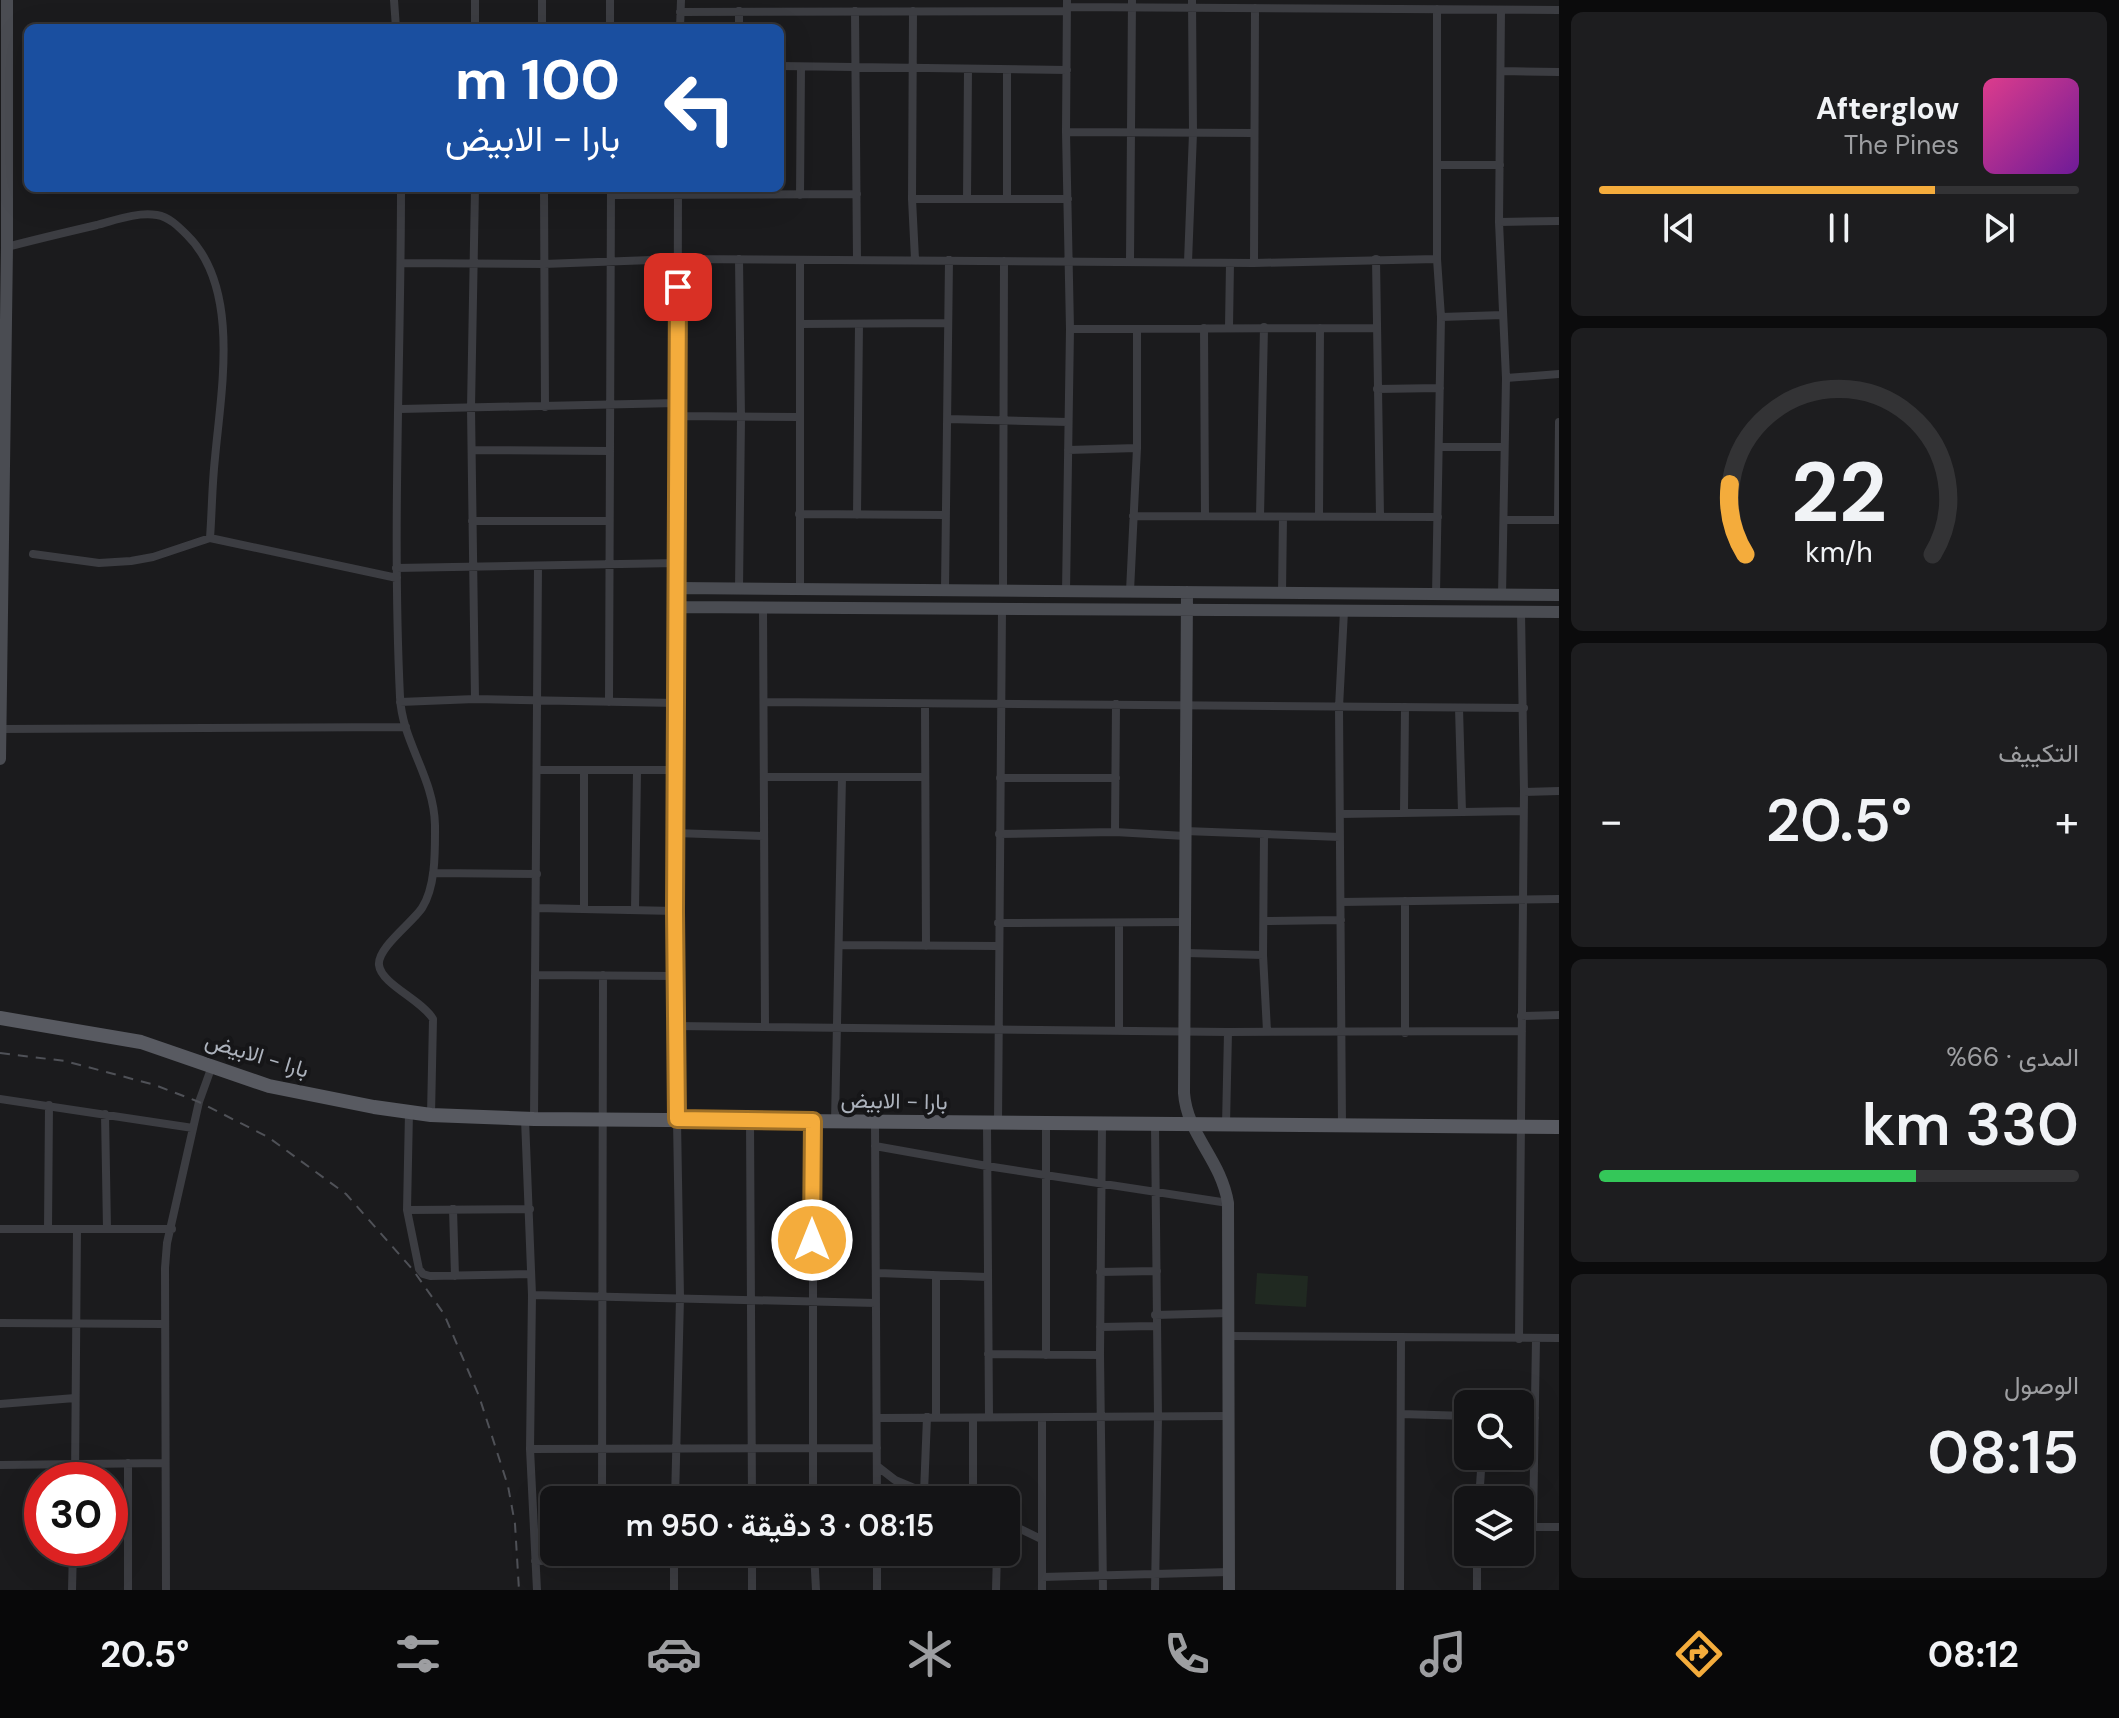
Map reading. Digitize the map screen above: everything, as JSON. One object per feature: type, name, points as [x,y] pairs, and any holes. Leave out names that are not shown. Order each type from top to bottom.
[{"type":"main road","points":[[0,759],[7,0]]},
{"type":"main road","points":[[677,1119],[677,588],[1559,595]]},
{"type":"main road","points":[[1187,592],[1185,1110],[1191,1125],[1216,1162],[1225,1184],[1228,1203],[1229,1590]]},
{"type":"main road","points":[[676,607],[1559,612]]},
{"type":"main road","name":"بارا - الابيض","points":[[0,1018],[141,1042],[269,1086],[431,1115],[529,1119],[1155,1126],[1559,1127]]},
{"type":"street","points":[[394,0],[396,24]]},
{"type":"street","points":[[475,0],[475,24]]},
{"type":"street","points":[[542,0],[542,24]]},
{"type":"street","points":[[610,0],[610,24]]},
{"type":"street","points":[[680,24],[681,0]]},
{"type":"street","points":[[810,0],[810,11]]},
{"type":"street","points":[[936,0],[936,11]]},
{"type":"street","points":[[680,12],[936,11],[1132,4],[1255,8],[1338,4],[1437,9],[1457,5],[1501,10],[1513,5],[1559,10]]},
{"type":"street","points":[[1130,261],[1132,4]]},
{"type":"street","points":[[1188,262],[1193,133],[1192,4]]},
{"type":"street","points":[[1066,592],[1070,329],[1067,6]]},
{"type":"street","points":[[1254,263],[1255,8]]},
{"type":"street","points":[[1436,595],[1441,317],[1437,259],[1437,9]]},
{"type":"street","points":[[1501,10],[1499,222],[1506,378],[1502,596]]},
{"type":"street","points":[[739,11],[739,24]]},
{"type":"street","points":[[855,11],[857,259]]},
{"type":"street","points":[[913,11],[912,199],[915,259]]},
{"type":"street","points":[[784,66],[1067,70]]},
{"type":"street","points":[[800,195],[801,67]]},
{"type":"street","points":[[967,199],[968,69]]},
{"type":"street","points":[[1007,70],[1007,198]]},
{"type":"street","points":[[1502,71],[1559,72]]},
{"type":"street","points":[[1066,132],[1254,133]]},
{"type":"street","points":[[1437,165],[1500,165]]},
{"type":"street","points":[[401,192],[396,568],[400,702],[406,727],[431,791],[435,823],[433,873],[422,908],[380,954],[379,966],[384,977],[418,1001],[433,1019],[431,1115]]},
{"type":"street","points":[[475,192],[471,408],[475,699]]},
{"type":"street","points":[[544,192],[545,407]]},
{"type":"street","points":[[609,702],[612,192],[857,194]]},
{"type":"street","points":[[677,588],[678,192]]},
{"type":"street","points":[[912,199],[1068,199]]},
{"type":"street","points":[[7,247],[137,215],[160,215],[176,224],[192,240],[208,266],[217,290],[223,325],[224,363],[210,538]]},
{"type":"street","points":[[1499,222],[1559,221]]},
{"type":"street","points":[[739,259],[739,589]]},
{"type":"street","points":[[401,263],[915,259],[1254,263],[1437,259]]},
{"type":"street","points":[[1376,259],[1380,516]]},
{"type":"street","points":[[800,260],[800,589]]},
{"type":"street","points":[[945,590],[949,260]]},
{"type":"street","points":[[1003,590],[1004,261]]},
{"type":"street","points":[[1229,327],[1230,263]]},
{"type":"street","points":[[1441,317],[1503,315]]},
{"type":"street","points":[[800,324],[947,323]]},
{"type":"street","points":[[857,515],[859,324]]},
{"type":"street","points":[[1260,516],[1264,327]]},
{"type":"street","points":[[1204,328],[1205,516]]},
{"type":"street","points":[[1319,516],[1320,328]]},
{"type":"street","points":[[1070,329],[1377,328]]},
{"type":"street","points":[[1130,591],[1137,448],[1137,329]]},
{"type":"street","points":[[1506,378],[1559,374]]},
{"type":"street","points":[[1377,389],[1440,388]]},
{"type":"street","points":[[400,409],[677,403]]},
{"type":"street","points":[[677,416],[798,417]]},
{"type":"street","points":[[947,419],[1068,422]]},
{"type":"street","points":[[1505,520],[1558,520],[1559,422]]},
{"type":"street","points":[[1440,447],[1504,447]]},
{"type":"street","points":[[1068,450],[1137,448]]},
{"type":"street","points":[[472,450],[610,451]]},
{"type":"street","points":[[799,514],[945,515]]},
{"type":"street","points":[[1133,516],[1438,517]]},
{"type":"street","points":[[1282,593],[1283,517]]},
{"type":"street","points":[[472,521],[609,521]]},
{"type":"street","points":[[33,554],[99,563],[131,561],[210,538],[397,578]]},
{"type":"street","points":[[396,568],[677,563]]},
{"type":"street","points":[[537,1590],[530,1449],[532,1295],[529,1119],[537,874],[538,566]]},
{"type":"street","points":[[763,607],[765,1027]]},
{"type":"street","points":[[989,1417],[987,1166],[997,1030],[1002,609]]},
{"type":"street","points":[[1342,1126],[1339,707],[1344,611]]},
{"type":"street","points":[[1519,1339],[1524,792],[1521,612]]},
{"type":"street","points":[[400,702],[475,699],[676,703]]},
{"type":"street","points":[[765,702],[925,706],[1187,704],[1524,708]]},
{"type":"street","points":[[1115,832],[1116,704]]},
{"type":"street","points":[[925,706],[926,946]]},
{"type":"street","points":[[1404,812],[1405,707]]},
{"type":"street","points":[[1459,708],[1462,812]]},
{"type":"street","points":[[0,729],[406,727]]},
{"type":"street","points":[[538,770],[676,770]]},
{"type":"street","points":[[584,771],[584,909]]},
{"type":"street","points":[[635,910],[637,772]]},
{"type":"street","points":[[764,777],[925,777]]},
{"type":"street","points":[[835,1122],[842,777]]},
{"type":"street","points":[[1000,778],[1116,778]]},
{"type":"street","points":[[1524,792],[1559,791]]},
{"type":"street","points":[[1341,814],[1523,811]]},
{"type":"street","points":[[999,834],[1115,832],[1340,837]]},
{"type":"street","points":[[675,833],[763,836]]},
{"type":"street","points":[[1264,836],[1263,955],[1267,1031]]},
{"type":"street","points":[[433,873],[537,874]]},
{"type":"street","points":[[1341,902],[1559,899]]},
{"type":"street","points":[[1405,901],[1405,1033]]},
{"type":"street","points":[[536,908],[675,911]]},
{"type":"street","points":[[1264,921],[1341,920]]},
{"type":"street","points":[[998,923],[1186,922]]},
{"type":"street","points":[[1119,923],[1119,1029]]},
{"type":"street","points":[[839,945],[998,946]]},
{"type":"street","points":[[1186,953],[1263,955]]},
{"type":"street","points":[[535,975],[676,976]]},
{"type":"street","points":[[602,1486],[603,975]]},
{"type":"street","points":[[1521,1016],[1559,1015]]},
{"type":"street","points":[[675,1026],[1228,1032],[1522,1031]]},
{"type":"street","points":[[1226,1125],[1228,1032]]},
{"type":"street","points":[[166,1590],[163,1324],[167,1243],[193,1128],[212,1066]]},
{"type":"street","points":[[0,1099],[193,1128]]},
{"type":"street","points":[[48,1229],[49,1105]]},
{"type":"street","points":[[409,1112],[407,1210],[419,1269],[423,1274],[455,1276],[531,1274]]},
{"type":"street","points":[[105,1114],[107,1229]]},
{"type":"street","points":[[675,1486],[680,1298],[677,1119]]},
{"type":"street","points":[[750,1120],[752,1486]]},
{"type":"street","points":[[812,1486],[813,1121]]},
{"type":"street","points":[[875,1123],[877,1486]]},
{"type":"street","points":[[1046,1124],[1046,1355]]},
{"type":"street","points":[[1102,1125],[1100,1355],[1103,1590]]},
{"type":"street","points":[[1155,1126],[1158,1417],[1155,1590]]},
{"type":"street","points":[[875,1146],[1228,1203]]},
{"type":"street","points":[[453,1209],[455,1276]]},
{"type":"street","points":[[407,1210],[530,1209]]},
{"type":"street","points":[[0,1229],[172,1229]]},
{"type":"street","points":[[75,1462],[77,1229]]},
{"type":"street","points":[[1100,1272],[1157,1271]]},
{"type":"street","points":[[878,1273],[987,1277]]},
{"type":"street","points":[[925,1486],[932,1417],[936,1276]]},
{"type":"street","points":[[532,1295],[876,1303]]},
{"type":"street","points":[[1155,1315],[1230,1313]]},
{"type":"street","points":[[0,1323],[163,1324]]},
{"type":"street","points":[[1100,1327],[1155,1326]]},
{"type":"street","points":[[1230,1336],[1559,1338]]},
{"type":"street","points":[[1400,1590],[1401,1338]]},
{"type":"street","points":[[1534,1486],[1536,1339]]},
{"type":"street","points":[[988,1354],[1100,1355]]},
{"type":"street","points":[[0,1404],[75,1398]]},
{"type":"street","points":[[1401,1414],[1454,1416]]},
{"type":"street","points":[[878,1418],[1229,1416]]},
{"type":"street","points":[[973,1418],[973,1486]]},
{"type":"street","points":[[1042,1418],[1042,1590]]},
{"type":"street","points":[[530,1449],[877,1448]]},
{"type":"street","points":[[128,1463],[164,1463]]},
{"type":"street","points":[[0,1465],[24,1465]]},
{"type":"street","points":[[877,1466],[887,1476],[909,1486]]},
{"type":"street","points":[[1534,1527],[1559,1527]]},
{"type":"street","points":[[1020,1529],[1041,1539]]},
{"type":"street","points":[[535,1561],[540,1561]]},
{"type":"street","points":[[72,1590],[73,1566]]},
{"type":"street","points":[[128,1566],[128,1590]]},
{"type":"street","points":[[674,1566],[674,1590]]},
{"type":"street","points":[[752,1566],[752,1590]]},
{"type":"street","points":[[815,1566],[816,1590]]},
{"type":"street","points":[[877,1566],[877,1590]]},
{"type":"street","points":[[996,1590],[997,1566]]},
{"type":"street","points":[[1477,1566],[1477,1590]]},
{"type":"street","points":[[1042,1577],[1229,1572]]},
{"type":"shaded area","points":[[1257,1273],[1308,1276],[1306,1307],[1255,1304]]},
{"type":"railway","points":[[0,1053],[65,1061],[155,1085],[199,1102],[268,1137],[346,1194],[413,1270],[444,1314],[479,1396],[508,1486],[515,1524],[519,1590]]},
{"type":"route","points":[[678,287],[677,1119],[813,1121],[812,1240]]}]
